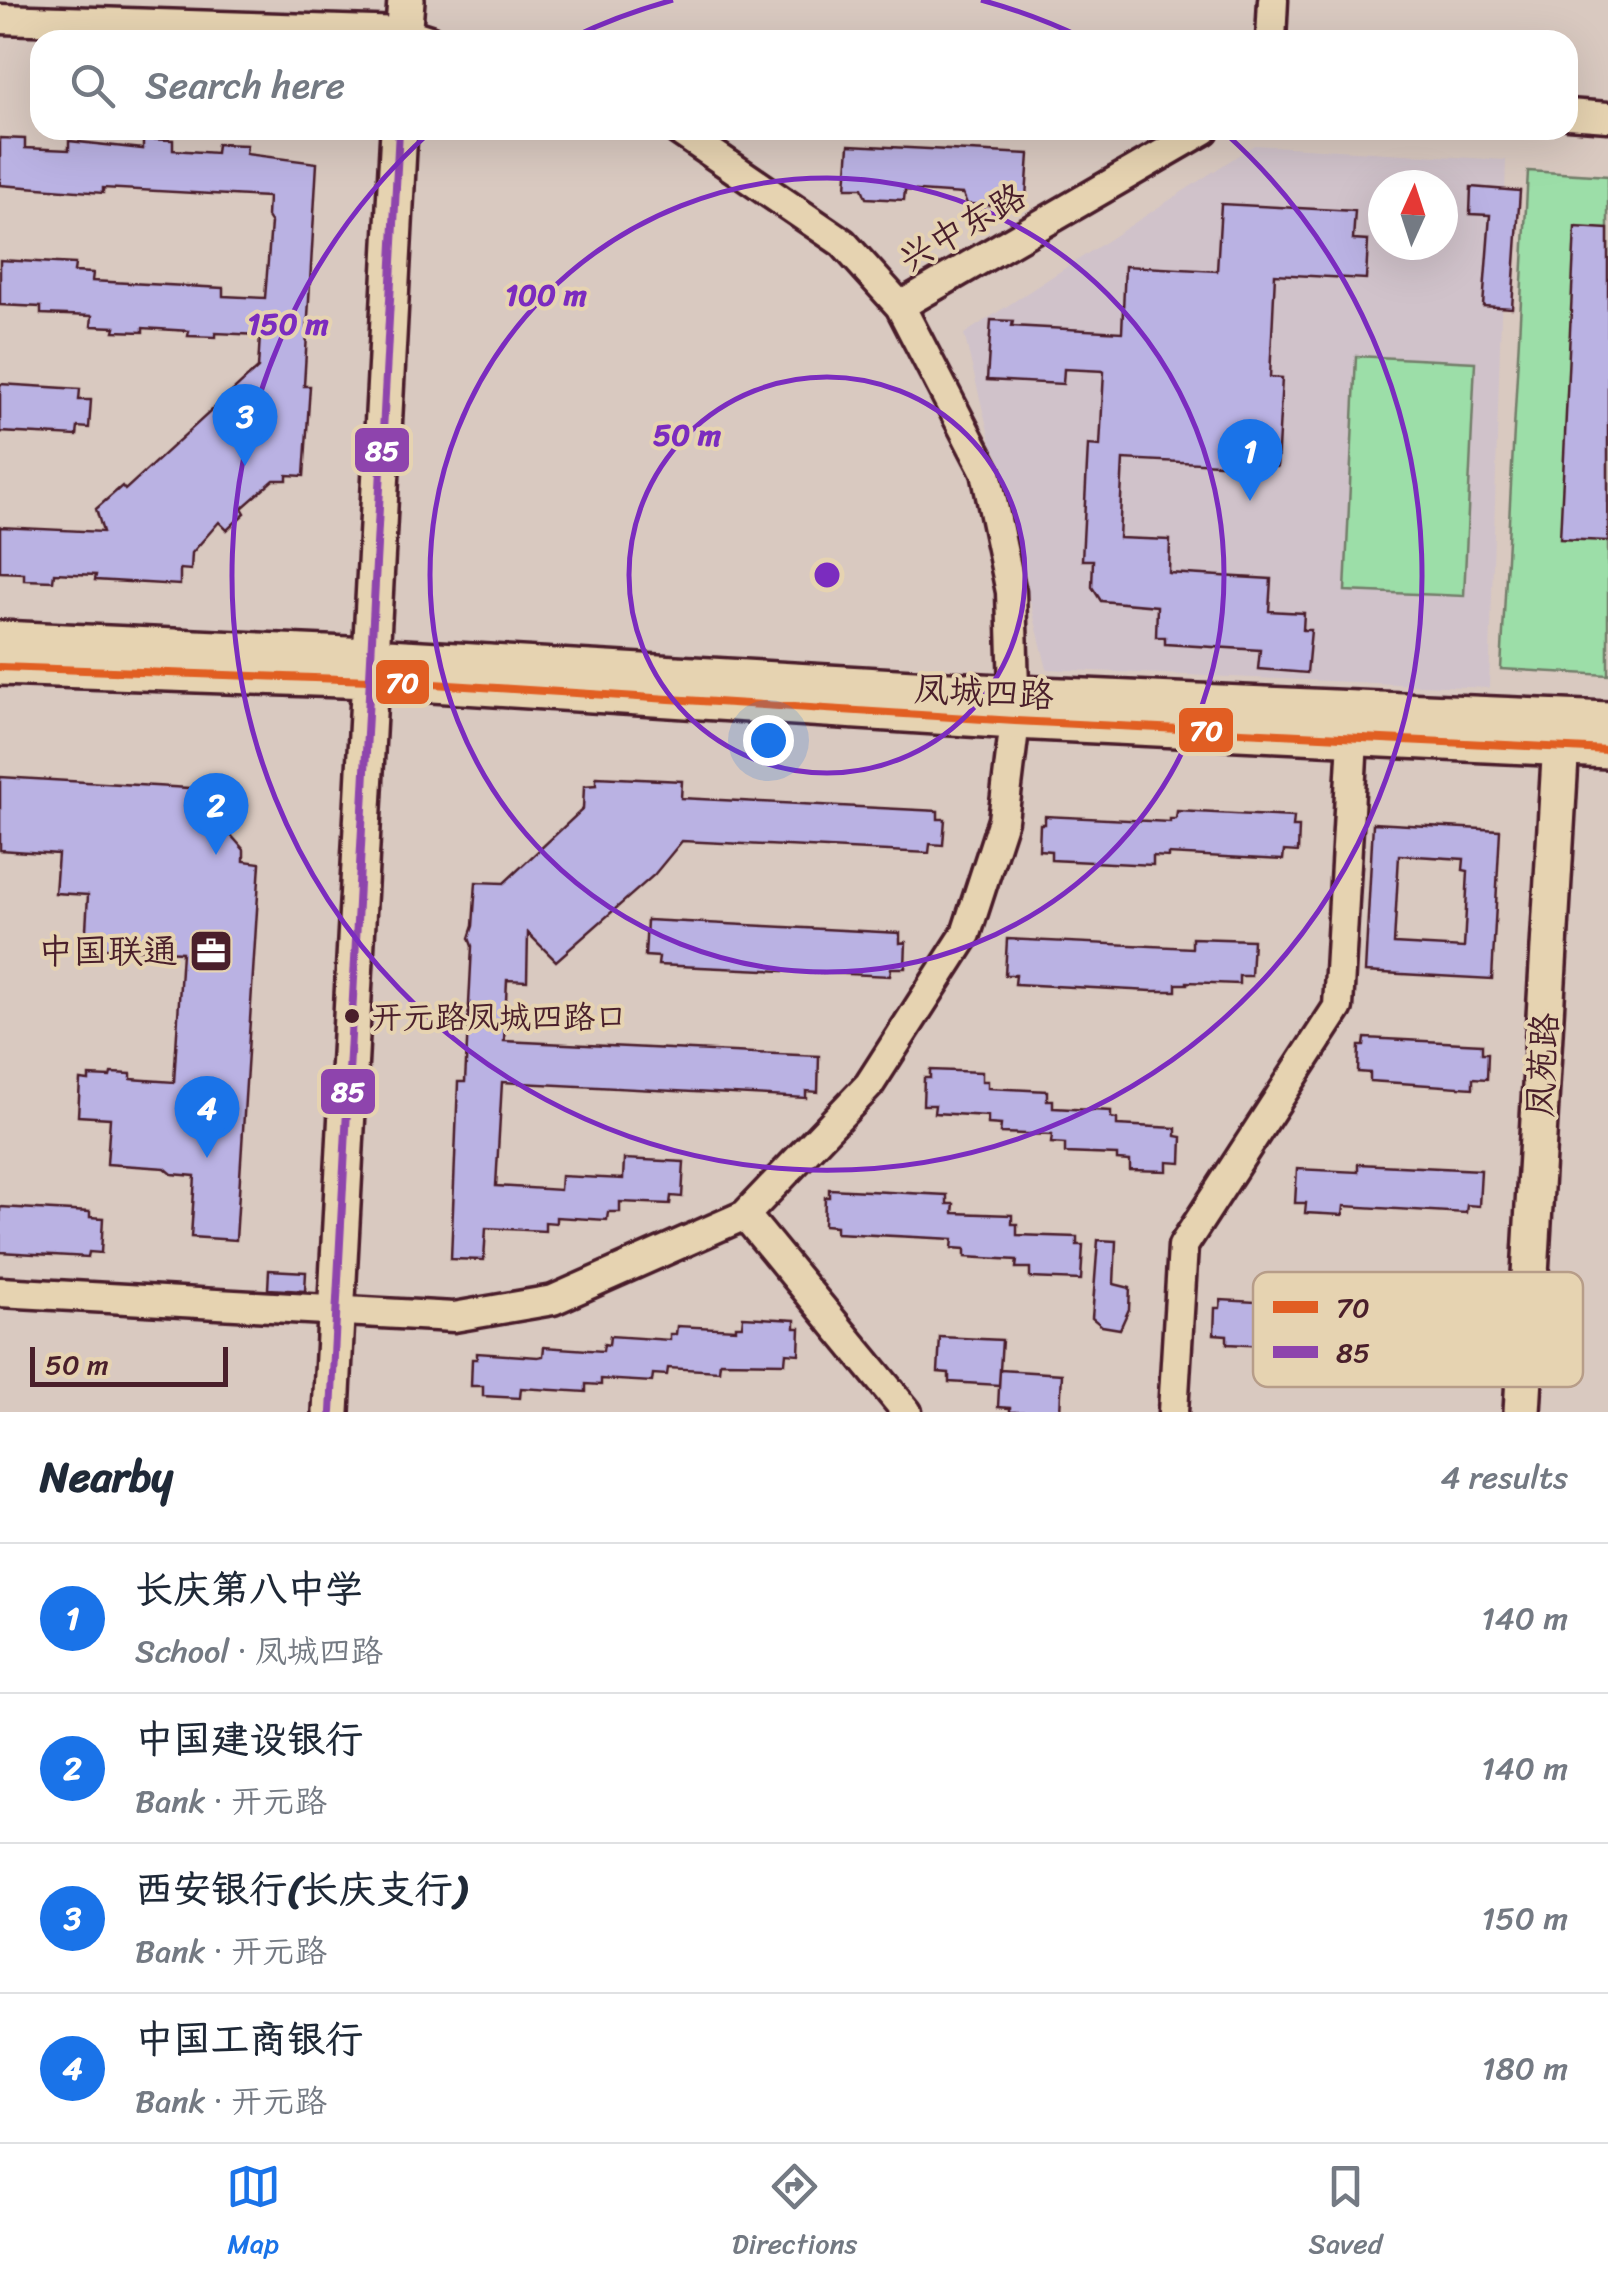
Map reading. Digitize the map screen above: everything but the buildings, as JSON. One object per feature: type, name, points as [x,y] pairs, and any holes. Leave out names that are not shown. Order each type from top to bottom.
[{"type":"street","points":[[1272,30],[1273,0]]},
{"type":"street","points":[[0,19],[410,28]]},
{"type":"street","points":[[1578,115],[1608,117]]},
{"type":"street","points":[[330,1412],[397,140]]},
{"type":"street","name":"兴中东路","points":[[692,140],[843,244],[900,306],[1187,140]]},
{"type":"street","points":[[0,1292],[454,1316],[552,1300],[745,1215],[870,1084],[966,934],[1003,820],[1016,707],[1011,592],[986,472],[900,306]]},
{"type":"street","name":"凤城四路","points":[[0,639],[370,668],[1016,707],[1561,732],[1608,750]]},
{"type":"street","name":"凤城四路","points":[[0,666],[370,668]]},
{"type":"street","name":"凤城四路","points":[[1016,707],[1353,739],[1561,732],[1608,720]]},
{"type":"street","name":"凤苑路","points":[[1530,1272],[1561,732]]},
{"type":"street","points":[[1173,1412],[1183,1246],[1338,1007],[1353,739]]},
{"type":"street","points":[[745,1215],[908,1412]]},
{"type":"street","name":"凤苑路","points":[[1522,1412],[1523,1387]]},
{"type":"shaded area","points":[[1254,145],[1506,160],[1489,688],[1047,669],[964,334]]},
{"type":"green space","points":[[1528,171],[1608,176],[1608,675],[1501,669]]},
{"type":"green space","points":[[1356,356],[1475,362],[1464,596],[1345,591]]},
{"type":"transit line","name":"85","points":[[331,1412],[398,140]]},
{"type":"transit line","name":"70","points":[[0,667],[370,680],[1015,721],[1608,750]]},
{"type":"place","name":"西安银行(长庆支行)","points":[[245,466]]},
{"type":"place","name":"长庆第八中学","points":[[1250,501]]},
{"type":"place","name":"中国建设银行","points":[[216,855]]},
{"type":"place","name":"中国联通","points":[[211,951]]},
{"type":"place","name":"开元路凤城四路口","points":[[352,1016]]},
{"type":"place","name":"中国工商银行","points":[[207,1158]]}]
